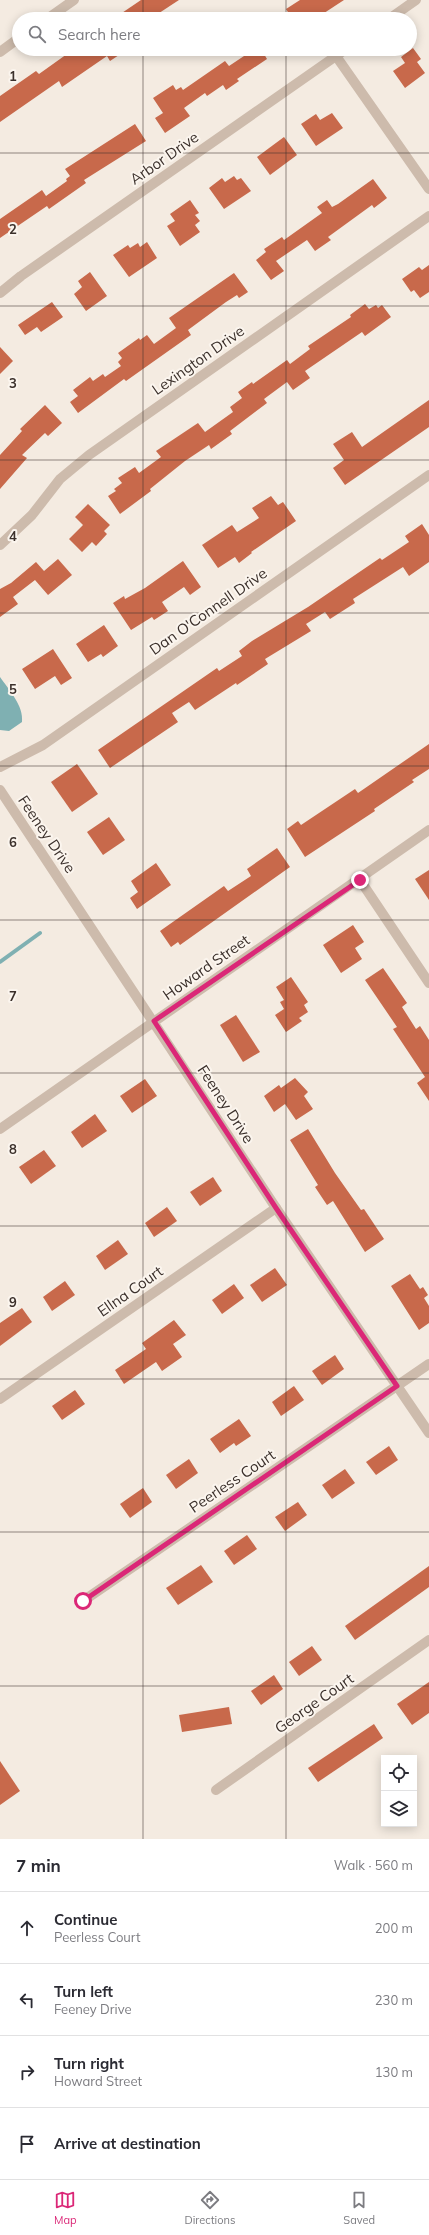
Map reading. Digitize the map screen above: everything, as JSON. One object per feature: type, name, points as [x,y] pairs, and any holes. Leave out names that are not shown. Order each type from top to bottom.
[{"type":"street","points":[[57,12],[74,0]]},
{"type":"street","points":[[399,12],[416,0]]},
{"type":"street","points":[[0,52],[12,43]]},
{"type":"street","points":[[336,56],[429,189]]},
{"type":"street","name":"Arbor Drive","points":[[0,293],[21,276],[336,56]]},
{"type":"street","name":"Lexington Drive","points":[[0,545],[32,515],[60,479],[89,455],[429,216]]},
{"type":"street","name":"Dan O'Connell Drive","points":[[0,766],[43,745],[429,475]]},
{"type":"street","name":"Feeney Drive","points":[[0,790],[154,1021],[276,1208],[429,1433]]},
{"type":"street","name":"Howard Street","points":[[0,1128],[360,880],[429,830]]},
{"type":"street","points":[[360,880],[429,983]]},
{"type":"street","name":"Ellna Court","points":[[0,1399],[276,1208]]},
{"type":"street","name":"Peerless Court","points":[[83,1601],[429,1364]]},
{"type":"street","name":"George Court","points":[[216,1790],[429,1640]]},
{"type":"water","points":[[0,677],[15,698],[21,710],[22,716],[22,722],[9,731],[0,730]]},
{"type":"building","points":[[141,0],[179,0],[161,12],[123,12]]},
{"type":"building","points":[[300,0],[344,0],[326,12],[288,12],[286,9]]},
{"type":"building","points":[[417,54],[421,59],[417,62],[425,73],[405,88],[393,71],[405,63],[401,57],[417,56]]},
{"type":"building","points":[[64,56],[107,56],[62,87],[59,81],[0,122],[0,96],[36,71],[39,74]]},
{"type":"building","points":[[107,56],[118,56],[110,61]]},
{"type":"building","points":[[244,56],[265,56],[267,59],[237,79],[239,81],[226,90],[223,85],[207,96],[205,93],[184,108],[190,116],[165,133],[155,118],[163,113],[153,98],[173,85],[176,90],[181,87],[183,90],[225,61],[229,66]]},
{"type":"building","points":[[332,113],[343,128],[316,146],[301,124],[316,114],[320,120]]},
{"type":"building","points":[[135,124],[146,141],[84,180],[86,183],[49,209],[47,206],[0,238],[0,219],[42,190],[46,196],[67,181],[66,179],[70,176],[65,169]]},
{"type":"building","points":[[284,137],[297,155],[270,175],[257,157]]},
{"type":"building","points":[[234,176],[237,180],[241,178],[251,191],[224,209],[209,188],[222,178],[225,182]]},
{"type":"building","points":[[373,179],[387,198],[374,208],[372,205],[328,237],[331,240],[315,251],[307,240],[276,261],[284,271],[271,280],[256,260],[266,252],[264,249],[282,237],[284,240],[322,213],[317,207],[327,200],[332,207]]},
{"type":"building","points":[[190,200],[199,213],[195,215],[200,221],[195,225],[200,232],[180,246],[167,226],[175,221],[170,214]]},
{"type":"building","points":[[147,242],[157,258],[129,277],[113,255],[128,245],[130,248],[138,243],[140,247]]},
{"type":"building","points":[[429,265],[429,292],[420,298],[414,290],[411,292],[402,279],[419,267],[422,270]]},
{"type":"building","points":[[90,272],[107,296],[86,311],[74,294],[82,287],[78,281]]},
{"type":"building","points":[[234,273],[248,292],[239,298],[237,295],[226,302],[188,330],[191,335],[126,381],[124,379],[78,413],[70,402],[78,396],[73,390],[90,377],[93,381],[103,374],[105,377],[121,366],[118,362],[122,358],[118,353],[139,338],[140,340],[147,335],[154,344],[176,328],[169,318]]},
{"type":"building","points":[[52,302],[63,317],[41,332],[37,327],[25,335],[18,325]]},
{"type":"building","points":[[365,304],[369,309],[376,305],[378,308],[382,305],[391,317],[365,336],[362,332],[305,371],[310,378],[293,390],[287,382],[264,399],[267,403],[230,431],[232,434],[211,449],[209,445],[185,461],[150,489],[151,491],[120,514],[108,496],[116,491],[114,489],[122,483],[118,478],[135,467],[139,473],[161,457],[156,451],[198,423],[205,432],[233,412],[230,407],[242,398],[238,392],[252,382],[253,384],[287,360],[290,364],[310,349],[308,346],[351,317],[350,315]]},
{"type":"building","points":[[0,347],[13,361],[0,374]]},
{"type":"building","points":[[429,400],[429,427],[345,485],[333,468],[344,460],[333,444],[352,432],[362,447]]},
{"type":"building","points":[[45,405],[62,423],[48,436],[45,433],[22,455],[27,458],[0,489],[0,455],[22,431],[20,429]]},
{"type":"building","points":[[271,496],[278,505],[283,502],[296,521],[251,552],[252,553],[239,563],[235,557],[218,568],[202,545],[232,525],[237,532],[259,518],[252,508]]},
{"type":"building","points":[[88,504],[110,525],[104,531],[107,534],[96,546],[92,542],[82,552],[69,539],[83,525],[75,517]]},
{"type":"building","points":[[422,524],[429,535],[429,562],[409,576],[403,567],[353,599],[355,603],[330,619],[325,612],[306,624],[311,631],[265,659],[268,664],[237,685],[236,683],[195,710],[189,702],[172,713],[178,722],[110,768],[98,750],[217,668],[219,671],[242,656],[239,651],[252,641],[308,607],[380,558],[382,560],[409,542],[405,536]]},
{"type":"building","points":[[58,559],[72,575],[48,595],[35,580],[13,597],[18,604],[0,617],[0,589],[11,583],[36,562],[44,571]]},
{"type":"building","points":[[183,561],[201,587],[190,595],[184,587],[162,602],[168,611],[154,620],[152,617],[131,630],[113,603],[124,596],[125,599],[145,588]]},
{"type":"building","points":[[104,625],[118,646],[103,657],[101,654],[88,662],[76,644]]},
{"type":"building","points":[[53,649],[72,678],[61,685],[55,676],[35,689],[22,669]]},
{"type":"building","points":[[429,744],[429,769],[412,780],[414,782],[374,809],[375,811],[305,857],[287,829],[298,821],[301,825],[355,789],[358,793]]},
{"type":"building","points":[[77,764],[98,794],[72,812],[51,782]]},
{"type":"building","points":[[109,817],[125,840],[103,855],[87,832]]},
{"type":"building","points":[[277,848],[290,867],[180,945],[178,942],[171,947],[160,931],[224,886],[228,891],[251,876],[247,869]]},
{"type":"building","points":[[156,863],[171,885],[137,909],[130,898],[138,892],[131,881]]},
{"type":"building","points":[[429,870],[429,900],[415,879]]},
{"type":"building","points":[[353,925],[364,942],[355,948],[362,959],[341,973],[323,945]]},
{"type":"building","points":[[383,968],[407,1003],[402,1007],[416,1029],[420,1026],[429,1040],[429,1101],[417,1083],[425,1077],[393,1029],[397,1027],[365,980]]},
{"type":"building","points":[[291,977],[308,1002],[304,1005],[308,1012],[299,1018],[302,1021],[286,1032],[275,1015],[284,1009],[280,1002],[284,1000],[276,987]]},
{"type":"building","points":[[236,1015],[260,1052],[243,1062],[220,1025]]},
{"type":"building","points":[[295,1078],[308,1092],[304,1096],[313,1109],[296,1120],[285,1104],[274,1112],[264,1096],[279,1085],[281,1088]]},
{"type":"building","points":[[145,1079],[157,1096],[132,1113],[120,1096]]},
{"type":"building","points":[[95,1114],[107,1131],[82,1148],[71,1132]]},
{"type":"building","points":[[308,1129],[335,1173],[361,1210],[364,1209],[384,1239],[365,1252],[333,1201],[327,1205],[315,1187],[318,1185],[290,1140]]},
{"type":"building","points":[[44,1150],[56,1166],[31,1184],[19,1167]]},
{"type":"building","points":[[213,1177],[222,1191],[200,1206],[190,1192]]},
{"type":"building","points":[[167,1207],[177,1221],[154,1237],[145,1223]]},
{"type":"building","points":[[118,1240],[128,1254],[105,1270],[96,1256]]},
{"type":"building","points":[[275,1268],[287,1285],[262,1302],[250,1285]]},
{"type":"building","points":[[410,1274],[420,1289],[423,1287],[428,1295],[424,1298],[429,1306],[429,1323],[419,1330],[391,1286]]},
{"type":"building","points":[[65,1281],[75,1295],[52,1311],[43,1297]]},
{"type":"building","points":[[234,1284],[244,1298],[222,1314],[212,1300]]},
{"type":"building","points":[[22,1308],[32,1322],[0,1346],[0,1323]]},
{"type":"building","points":[[174,1320],[186,1335],[173,1344],[182,1357],[162,1371],[156,1362],[124,1384],[115,1370],[146,1349],[142,1343]]},
{"type":"building","points":[[335,1355],[344,1369],[322,1385],[312,1371]]},
{"type":"building","points":[[294,1386],[304,1400],[281,1416],[272,1402]]},
{"type":"building","points":[[75,1390],[85,1404],[62,1420],[52,1406]]},
{"type":"building","points":[[239,1419],[251,1436],[236,1446],[234,1443],[220,1453],[210,1439]]},
{"type":"building","points":[[389,1446],[398,1460],[376,1475],[366,1462]]},
{"type":"building","points":[[189,1459],[198,1473],[176,1489],[166,1475]]},
{"type":"building","points":[[345,1469],[355,1483],[332,1499],[322,1485]]},
{"type":"building","points":[[143,1488],[152,1502],[130,1518],[120,1504]]},
{"type":"building","points":[[298,1502],[307,1515],[285,1531],[275,1517]]},
{"type":"building","points":[[247,1535],[257,1549],[234,1565],[224,1551]]},
{"type":"building","points":[[201,1565],[213,1582],[178,1605],[166,1588]]},
{"type":"building","points":[[429,1566],[429,1587],[355,1640],[345,1626]]},
{"type":"building","points":[[312,1646],[322,1660],[299,1676],[289,1662]]},
{"type":"building","points":[[274,1675],[283,1689],[261,1705],[251,1691]]},
{"type":"building","points":[[429,1682],[429,1713],[412,1725],[397,1704]]},
{"type":"building","points":[[229,1707],[232,1724],[182,1732],[179,1715]]},
{"type":"building","points":[[374,1724],[383,1738],[318,1782],[308,1768]]},
{"type":"building","points":[[0,1761],[20,1791],[0,1805]]},
{"type":"waterway","points":[[0,962],[40,933]]},
{"type":"route","points":[[83,1601],[397,1386],[276,1208],[154,1021],[360,880]]}]
